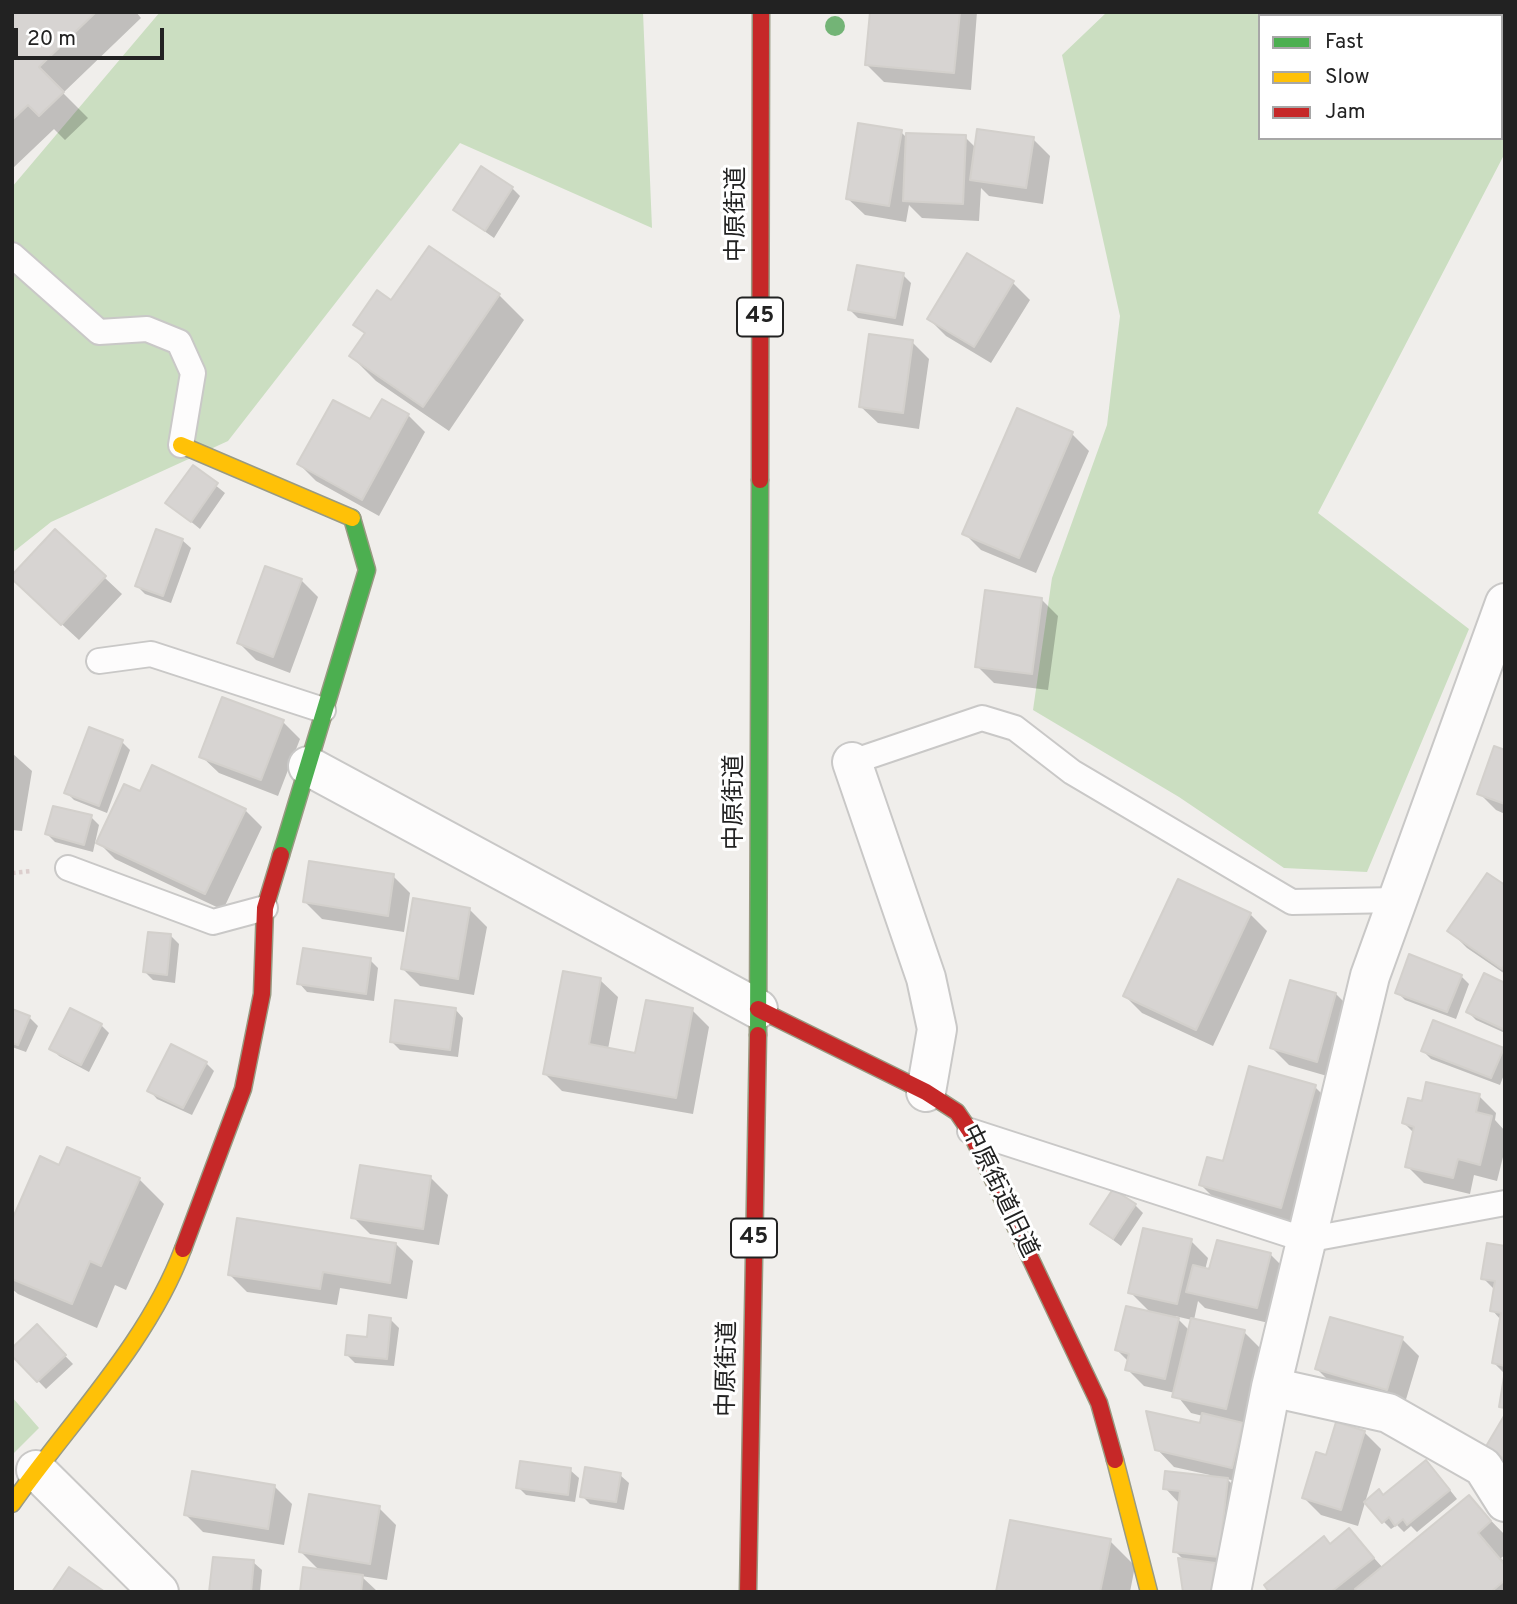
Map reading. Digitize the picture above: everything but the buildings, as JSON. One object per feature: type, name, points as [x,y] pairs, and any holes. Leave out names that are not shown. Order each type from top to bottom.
[{"type":"street","name":"中原街道","points":[[748,1592],[758,1009],[761,12]]},
{"type":"street","points":[[12,1504],[36,1470],[105,1386],[175,1272],[243,1089],[262,994],[265,908],[367,570],[354,519],[181,445]]},
{"type":"street","points":[[1231,1592],[1271,1387],[1370,976],[1502,618]]},
{"type":"street","points":[[852,762],[926,978],[937,1030],[926,1092]]},
{"type":"street","points":[[308,766],[758,1009]]},
{"type":"street","name":"中原街道旧道","points":[[758,1009],[926,1092],[957,1112],[970,1131],[1099,1404],[1142,1556],[1149,1592]]},
{"type":"street","points":[[1271,1387],[1388,1413],[1483,1467],[1505,1502]]},
{"type":"street","points":[[36,1470],[159,1592]]},
{"type":"lane","points":[[12,255],[99,332],[147,329],[179,342],[193,373],[181,445]]},
{"type":"lane","points":[[99,661],[151,654],[323,710]]},
{"type":"lane","points":[[852,762],[982,718],[1015,729],[1072,772],[1292,902],[1398,900]]},
{"type":"lane","points":[[68,868],[213,922],[265,908]]},
{"type":"lane","points":[[970,1131],[1306,1240],[1505,1203]]},
{"type":"green space","points":[[160,12],[643,12],[652,228],[460,143],[228,441],[51,522],[12,553],[12,187]]},
{"type":"green space","points":[[1107,12],[1505,12],[1505,153],[1318,513],[1469,629],[1367,872],[1284,868],[1179,797],[1033,710],[1052,578],[1107,425],[1120,316],[1062,55]]},
{"type":"green space","points":[[12,1397],[39,1428],[12,1455]]},
{"type":"traffic: fast","points":[[758,1035],[760,480]]},
{"type":"traffic: fast","points":[[281,855],[367,570],[352,518]]},
{"type":"traffic: slow","points":[[181,445],[352,518]]},
{"type":"traffic: slow","points":[[12,1504],[129,1350],[168,1284],[183,1249]]},
{"type":"traffic: slow","points":[[1115,1460],[1149,1592]]},
{"type":"traffic: jam","points":[[760,480],[761,12]]},
{"type":"traffic: jam","points":[[183,1249],[243,1089],[262,994],[265,908],[281,855]]},
{"type":"traffic: jam","points":[[758,1009],[926,1092],[957,1112],[970,1131],[1099,1403],[1115,1460]]},
{"type":"traffic: jam","points":[[748,1592],[758,1035]]}]
